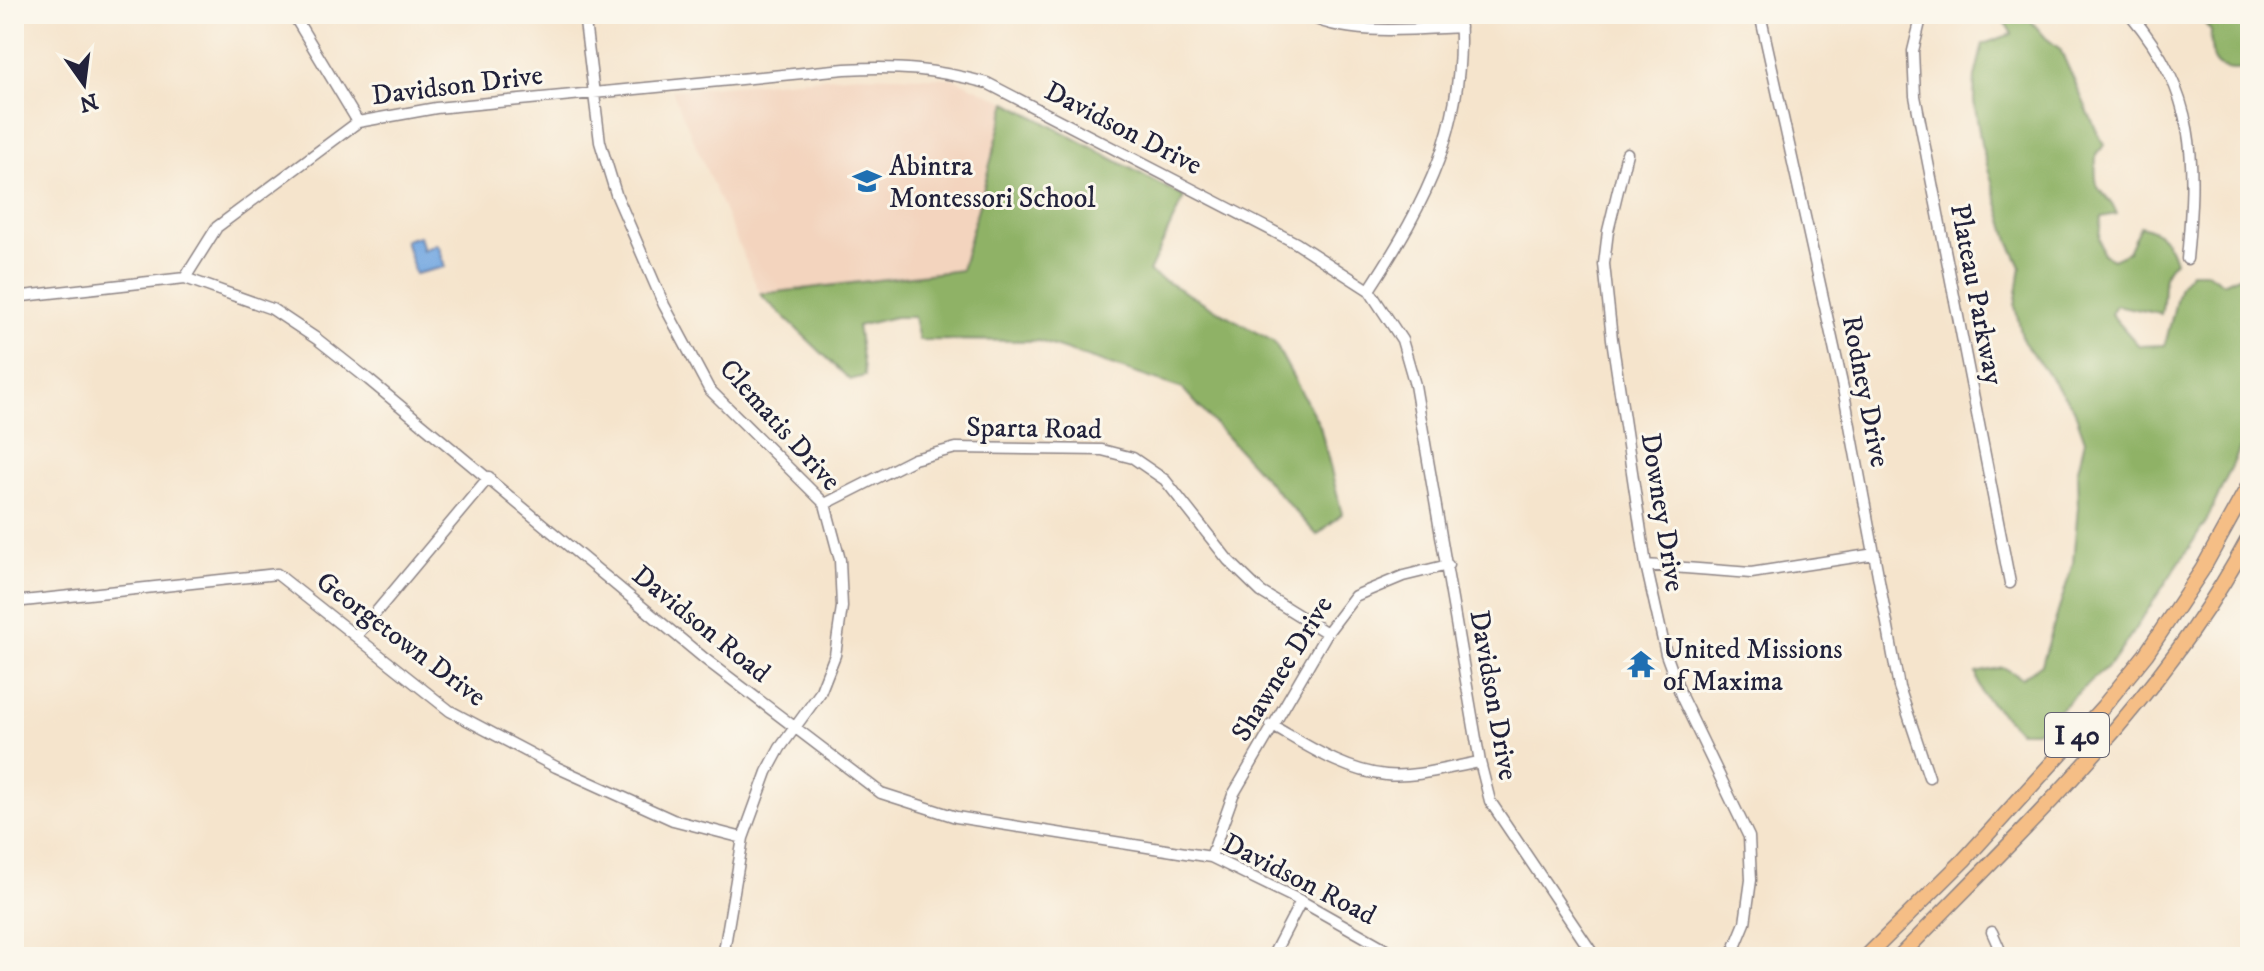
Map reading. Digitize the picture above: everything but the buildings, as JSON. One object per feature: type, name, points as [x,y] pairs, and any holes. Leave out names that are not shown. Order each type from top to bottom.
[{"type":"highway","name":"I 40","points":[[1866,957],[1964,860],[2103,707],[2146,654],[2202,570],[2250,483]]},
{"type":"highway","name":"I 40","points":[[1899,957],[2113,734],[2188,636],[2250,536]]},
{"type":"street","points":[[293,14],[358,122]]},
{"type":"street","name":"Clematis Drive","points":[[584,14],[600,142],[616,194],[664,305],[709,389],[825,504],[840,560],[841,626],[835,655],[820,693],[780,748],[767,772],[743,838],[723,957]]},
{"type":"street","points":[[1306,14],[1331,24],[1368,28],[1460,27]]},
{"type":"street","points":[[1369,290],[1407,232],[1437,170],[1451,123],[1459,77],[1459,14]]},
{"type":"street","name":"Rodney Drive","points":[[1760,14],[1843,388],[1899,687],[1929,777]]},
{"type":"street","name":"Plateau Parkway","points":[[1922,14],[1913,51],[1915,96],[2010,583]]},
{"type":"street","points":[[2130,14],[2157,50],[2172,79],[2189,138],[2193,171],[2187,259]]},
{"type":"street","name":"Davidson Drive","points":[[185,278],[217,227],[358,122],[436,108],[857,68],[894,66],[943,71],[987,83],[1296,243],[1369,290],[1402,340],[1415,385],[1480,762],[1490,801],[1595,957]]},
{"type":"street","name":"Downey Drive","points":[[1627,153],[1608,231],[1604,264],[1646,565],[1666,654],[1682,698],[1749,837],[1751,880],[1745,923],[1731,957]]},
{"type":"street","name":"Davidson Road","points":[[14,297],[185,278],[272,309],[338,355],[705,659],[881,793],[923,809],[994,824],[1211,857],[1301,901],[1400,957]]},
{"type":"street","name":"Sparta Road","points":[[825,504],[914,459],[956,448],[1102,450],[1133,458],[1165,480],[1228,560],[1261,592],[1327,633]]},
{"type":"street","points":[[357,635],[489,477]]},
{"type":"street","points":[[1646,565],[1751,573],[1875,554]]},
{"type":"street","name":"Shawnee Drive","points":[[1211,857],[1233,795],[1271,725],[1327,633],[1355,596],[1403,576],[1448,565]]},
{"type":"street","name":"Georgetown Drive","points":[[14,602],[277,574],[450,711],[556,767],[673,820],[743,838]]},
{"type":"street","points":[[1271,725],[1338,762],[1389,776],[1480,762]]},
{"type":"street","points":[[1272,957],[1301,901]]},
{"type":"street","points":[[1992,932],[2003,957]]},
{"type":"shaded area","points":[[860,75],[953,78],[1007,102],[961,270],[760,294],[672,90]]},
{"type":"green space","points":[[2000,14],[2033,14],[2031,21],[2060,49],[2105,145],[2096,154],[2096,180],[2117,214],[2101,217],[2099,238],[2103,254],[2113,259],[2128,252],[2140,226],[2158,234],[2173,254],[2175,261],[2166,272],[2161,314],[2116,305],[2111,314],[2139,346],[2165,345],[2180,285],[2191,272],[2207,272],[2223,283],[2241,275],[2250,261],[2250,427],[2206,522],[2115,659],[2036,731],[2019,731],[1981,693],[1976,673],[2003,667],[2022,678],[2042,664],[2073,563],[2078,507],[2077,473],[2085,440],[2074,409],[2023,341],[2015,306],[2021,267],[2009,241],[1981,144],[1974,101],[1975,77],[1983,44],[2012,34]]},
{"type":"green space","points":[[2197,14],[2250,14],[2250,68],[2230,70],[2217,64],[2212,52],[2211,31]]},
{"type":"green space","points":[[1007,102],[1184,197],[1149,272],[1274,342],[1320,426],[1342,514],[1317,535],[1183,389],[1039,341],[919,340],[914,317],[895,317],[857,326],[865,376],[850,380],[760,294],[961,270]]},
{"type":"water","points":[[419,236],[423,250],[436,244],[439,247],[445,267],[415,274],[405,240]]},
{"type":"place","name":"Abintra Montessori School","points":[[867,181]]},
{"type":"place","name":"United Missions of Maxima","points":[[1641,664]]}]
